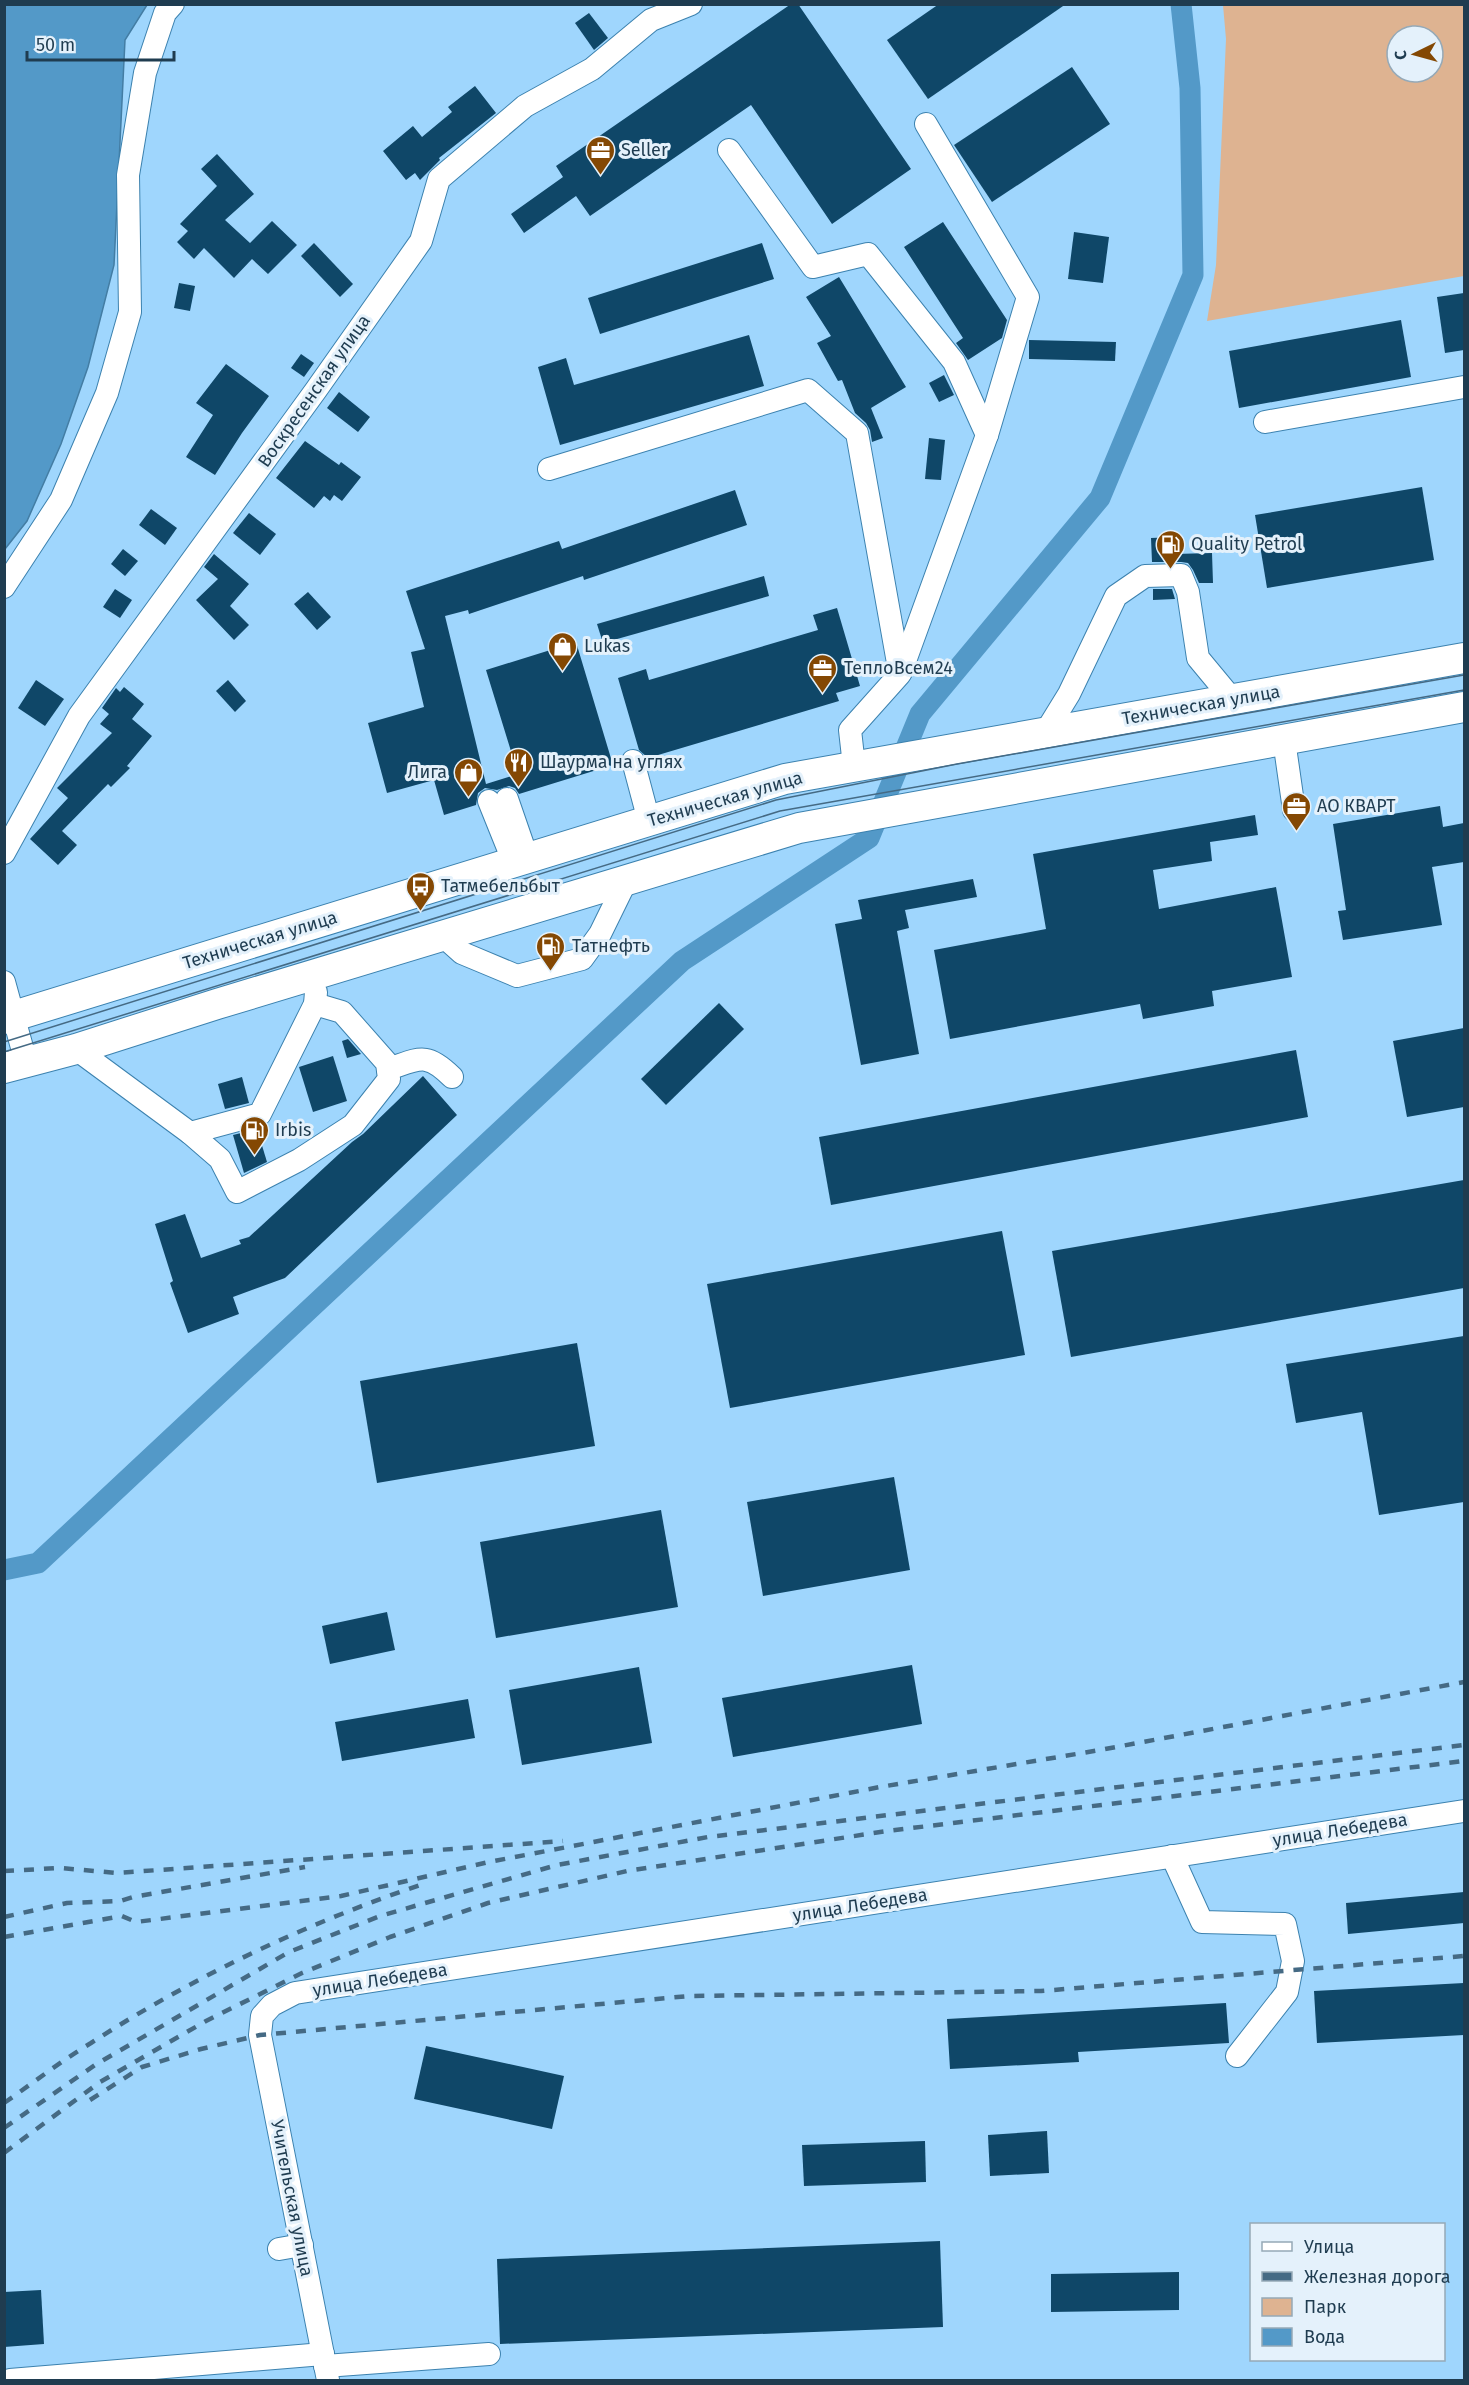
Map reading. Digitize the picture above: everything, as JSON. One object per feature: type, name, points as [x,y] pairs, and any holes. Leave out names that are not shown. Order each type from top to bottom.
[{"type":"main road","name":"Техническая улица","points":[[9,1018],[785,779],[1464,658]]},
{"type":"main road","points":[[1276,691],[1284,740]]},
{"type":"main road","points":[[15,1065],[76,1049],[799,828],[1464,707]]},
{"type":"street","points":[[4,587],[61,500],[111,381],[130,312],[128,175],[145,73],[165,13],[173,4]]},
{"type":"street","name":"Воскресенская улица","points":[[4,853],[79,716],[309,400],[421,241],[439,179],[525,106],[592,69],[651,20],[691,4]]},
{"type":"street","points":[[862,765],[850,730],[873,695],[900,674],[987,435],[1028,297],[926,124]]},
{"type":"street","points":[[729,150],[813,267],[868,254],[954,362],[987,435]]},
{"type":"street","points":[[1265,422],[1464,387]]},
{"type":"street","points":[[549,470],[808,390],[857,434],[900,674]]},
{"type":"street","points":[[1045,733],[1069,694],[1116,596],[1145,576],[1180,575],[1188,592],[1198,658],[1232,699]]},
{"type":"street","points":[[1284,740],[1294,810]]},
{"type":"street","points":[[633,761],[649,821]]},
{"type":"street","points":[[498,800],[520,861]]},
{"type":"street","points":[[444,936],[462,953],[517,975],[582,959],[600,934],[626,881]]},
{"type":"street","points":[[190,1133],[260,1114],[315,1004],[318,974]]},
{"type":"street","points":[[4,982],[15,1065]]},
{"type":"street","points":[[76,1049],[190,1133],[220,1159],[237,1192],[299,1160],[353,1125],[389,1079],[387,1063],[342,1012],[315,1004]]},
{"type":"street","points":[[388,1069],[422,1058],[439,1065],[452,1077]]},
{"type":"street","name":"улица Лебедева","points":[[262,2016],[272,2006],[295,1993],[1464,1811]]},
{"type":"street","points":[[1172,1856],[1203,1922],[1285,1924],[1293,1961],[1287,1992],[1237,2056]]},
{"type":"street","name":"Учительская улица","points":[[262,2016],[260,2035],[326,2367]]},
{"type":"street","points":[[279,2249],[302,2245]]},
{"type":"street","points":[[10,2380],[326,2367],[489,2354]]},
{"type":"green space","points":[[1223,5],[1464,5],[1464,276],[1207,321],[1216,265],[1226,39]]},
{"type":"water","points":[[5,5],[147,5],[125,40],[114,265],[88,367],[61,444],[27,521],[5,549]]},
{"type":"building","points":[[791,4],[798,4],[911,169],[832,224],[751,105],[590,216],[576,196],[524,233],[511,214],[563,177],[556,166]]},
{"type":"building","points":[[939,4],[1066,4],[928,99],[887,40]]},
{"type":"building","points":[[589,13],[608,38],[594,50],[575,23]]},
{"type":"building","points":[[1072,67],[1110,124],[992,202],[954,145]]},
{"type":"building","points":[[475,86],[496,113],[439,158],[440,160],[420,180],[415,173],[406,180],[383,151],[413,126],[422,137],[452,112],[448,107]]},
{"type":"building","points":[[217,154],[254,194],[225,220],[250,243],[272,221],[297,245],[268,274],[252,259],[234,278],[204,248],[194,259],[177,242],[188,231],[180,224],[217,186],[201,169]]},
{"type":"building","points":[[943,222],[1007,320],[1002,338],[968,360],[956,343],[963,338],[904,247]]},
{"type":"building","points":[[1074,232],[1109,237],[1103,283],[1068,279]]},
{"type":"building","points":[[314,243],[353,284],[340,297],[301,256]]},
{"type":"building","points":[[762,243],[774,279],[600,334],[588,298]]},
{"type":"building","points":[[839,277],[906,387],[871,408],[883,438],[872,442],[870,430],[855,413],[842,380],[838,381],[817,343],[831,336],[806,297]]},
{"type":"building","points":[[179,283],[195,286],[190,311],[174,308]]},
{"type":"building","points":[[1464,293],[1464,350],[1445,353],[1437,297]]},
{"type":"building","points":[[1401,320],[1411,377],[1239,408],[1229,351]]},
{"type":"building","points":[[749,335],[764,386],[560,445],[538,367],[566,358],[574,385]]},
{"type":"building","points":[[1029,340],[1116,342],[1115,361],[1029,359]]},
{"type":"building","points":[[301,354],[314,363],[304,377],[291,368]]},
{"type":"building","points":[[226,364],[269,396],[215,475],[186,457],[213,415],[196,403]]},
{"type":"building","points":[[944,375],[954,395],[939,402],[929,383]]},
{"type":"building","points":[[339,392],[370,417],[358,432],[327,408]]},
{"type":"building","points":[[929,438],[945,440],[941,480],[925,479]]},
{"type":"building","points":[[305,441],[339,465],[341,462],[361,477],[342,501],[334,495],[330,501],[324,496],[314,508],[276,478]]},
{"type":"building","points":[[1422,487],[1434,560],[1267,588],[1255,515]]},
{"type":"building","points":[[735,490],[747,525],[584,580],[583,576],[469,614],[468,610],[445,616],[486,784],[518,774],[486,670],[576,642],[613,765],[519,794],[515,788],[509,786],[497,790],[485,788],[478,793],[476,805],[444,815],[434,780],[387,793],[368,723],[424,707],[411,652],[425,649],[406,591],[559,541],[562,549]]},
{"type":"building","points":[[151,509],[177,528],[165,545],[139,525]]},
{"type":"building","points":[[249,513],[276,534],[260,555],[233,533]]},
{"type":"building","points":[[1175,537],[1175,554],[1212,553],[1213,583],[1199,583],[1188,563],[1152,562],[1151,538]]},
{"type":"building","points":[[123,549],[138,561],[125,576],[111,564]]},
{"type":"building","points":[[214,554],[249,584],[230,606],[249,625],[234,640],[196,600],[218,579],[204,567]]},
{"type":"building","points":[[764,576],[769,596],[603,643],[597,624]]},
{"type":"building","points":[[115,589],[132,600],[120,618],[103,607]]},
{"type":"building","points":[[1153,589],[1172,589],[1175,599],[1153,600]]},
{"type":"building","points":[[308,592],[331,617],[317,630],[294,604]]},
{"type":"building","points":[[837,608],[860,686],[836,693],[839,701],[648,758],[639,750],[618,678],[646,669],[649,680],[818,630],[813,615]]},
{"type":"building","points":[[36,680],[64,699],[45,726],[18,708]]},
{"type":"building","points":[[228,680],[246,701],[235,712],[216,691]]},
{"type":"building","points":[[124,687],[144,704],[132,719],[152,736],[127,766],[130,768],[111,787],[108,784],[62,831],[77,845],[58,865],[30,839],[68,798],[57,788],[112,733],[100,724],[109,714],[102,708],[116,688],[120,692]]},
{"type":"building","points":[[1440,806],[1443,827],[1464,823],[1464,862],[1432,867],[1442,925],[1343,940],[1338,911],[1346,910],[1333,824]]},
{"type":"building","points":[[1255,815],[1258,835],[1210,842],[1212,861],[1153,870],[1159,909],[1276,887],[1292,977],[1212,991],[1214,1006],[1143,1019],[1140,1004],[950,1039],[934,950],[1046,929],[1033,854]]},
{"type":"building","points":[[973,879],[977,897],[905,910],[909,928],[897,931],[919,1054],[861,1065],[835,924],[862,919],[858,900]]},
{"type":"building","points":[[719,1003],[744,1029],[666,1105],[641,1079]]},
{"type":"building","points":[[1464,1028],[1464,1107],[1407,1117],[1393,1041]]},
{"type":"building","points":[[348,1039],[361,1054],[347,1058],[342,1041]]},
{"type":"building","points":[[1296,1050],[1308,1117],[831,1205],[819,1137]]},
{"type":"building","points":[[333,1056],[347,1101],[313,1112],[299,1067]]},
{"type":"building","points":[[423,1076],[457,1115],[285,1278],[233,1297],[239,1314],[188,1333],[170,1283],[173,1281],[155,1224],[185,1214],[201,1258],[241,1244],[239,1240],[249,1237],[363,1134]]},
{"type":"building","points":[[242,1077],[249,1103],[225,1109],[218,1084]]},
{"type":"building","points":[[257,1129],[267,1162],[244,1173],[233,1135]]},
{"type":"building","points":[[1464,1180],[1464,1288],[1071,1357],[1052,1251]]},
{"type":"building","points":[[1002,1231],[1025,1355],[730,1408],[707,1284]]},
{"type":"building","points":[[1464,1336],[1464,1502],[1379,1515],[1362,1412],[1296,1423],[1286,1364]]},
{"type":"building","points":[[577,1343],[595,1446],[377,1483],[360,1381]]},
{"type":"building","points":[[894,1477],[910,1570],[763,1596],[747,1502]]},
{"type":"building","points":[[661,1510],[678,1607],[496,1638],[480,1542]]},
{"type":"building","points":[[387,1612],[395,1650],[330,1664],[322,1626]]},
{"type":"building","points":[[912,1665],[922,1724],[733,1757],[722,1698]]},
{"type":"building","points":[[639,1667],[652,1743],[522,1765],[509,1690]]},
{"type":"building","points":[[468,1699],[475,1738],[342,1761],[335,1722]]},
{"type":"building","points":[[1464,1892],[1464,1923],[1348,1934],[1346,1903]]},
{"type":"building","points":[[1464,1983],[1464,2035],[1317,2043],[1314,1991]]},
{"type":"building","points":[[1226,2003],[1229,2043],[1078,2052],[1079,2062],[950,2069],[947,2019]]},
{"type":"building","points":[[426,2046],[564,2076],[552,2129],[414,2099]]},
{"type":"building","points":[[1047,2131],[1049,2173],[990,2176],[988,2135]]},
{"type":"building","points":[[925,2141],[926,2182],[804,2186],[802,2145]]},
{"type":"building","points":[[940,2241],[943,2327],[500,2344],[497,2259]]},
{"type":"building","points":[[1179,2272],[1179,2310],[1051,2312],[1051,2274]]},
{"type":"building","points":[[41,2290],[44,2344],[4,2347],[4,2292]]},
{"type":"waterway","points":[[4,1570],[38,1563],[682,961],[869,838],[920,714],[1100,498],[1193,275],[1190,88],[1181,4]]},
{"type":"tram line","points":[[4,1042],[776,800],[957,764],[1464,675]]},
{"type":"tram line","points":[[4,1052],[780,811],[1464,690]]},
{"type":"railway","points":[[4,1937],[122,1916],[136,1922],[341,1896],[489,1862],[880,1787],[1100,1750],[1464,1682]]},
{"type":"railway","points":[[4,2128],[95,2065],[289,1952],[380,1916],[557,1865],[708,1837],[1464,1745]]},
{"type":"railway","points":[[4,2153],[100,2082],[206,2021],[302,1973],[390,1937],[488,1903],[627,1871],[887,1831],[1464,1761]]},
{"type":"railway","points":[[4,1871],[60,1868],[117,1873],[563,1841]]},
{"type":"railway","points":[[4,1917],[67,1903],[120,1901],[305,1867]]},
{"type":"railway","points":[[4,2103],[80,2050],[210,1974],[334,1917],[420,1885]]},
{"type":"railway","points":[[90,2100],[142,2067],[201,2049],[260,2035],[689,1996],[1041,1991],[1464,1956]]},
{"type":"place","name":"Seller","points":[[600,176]]},
{"type":"place","name":"Quality Petrol","points":[[1170,570]]},
{"type":"place","name":"Lukas","points":[[563,672]]},
{"type":"place","name":"ТеплоВсем24","points":[[823,694]]},
{"type":"place","name":"Шаурма на углях","points":[[519,788]]},
{"type":"place","name":"Лига","points":[[468,798]]},
{"type":"place","name":"АО КВАРТ","points":[[1296,832]]},
{"type":"place","name":"Татмебельбыт","points":[[420,912]]},
{"type":"place","name":"Татнефть","points":[[551,972]]},
{"type":"place","name":"Irbis","points":[[254,1156]]}]
